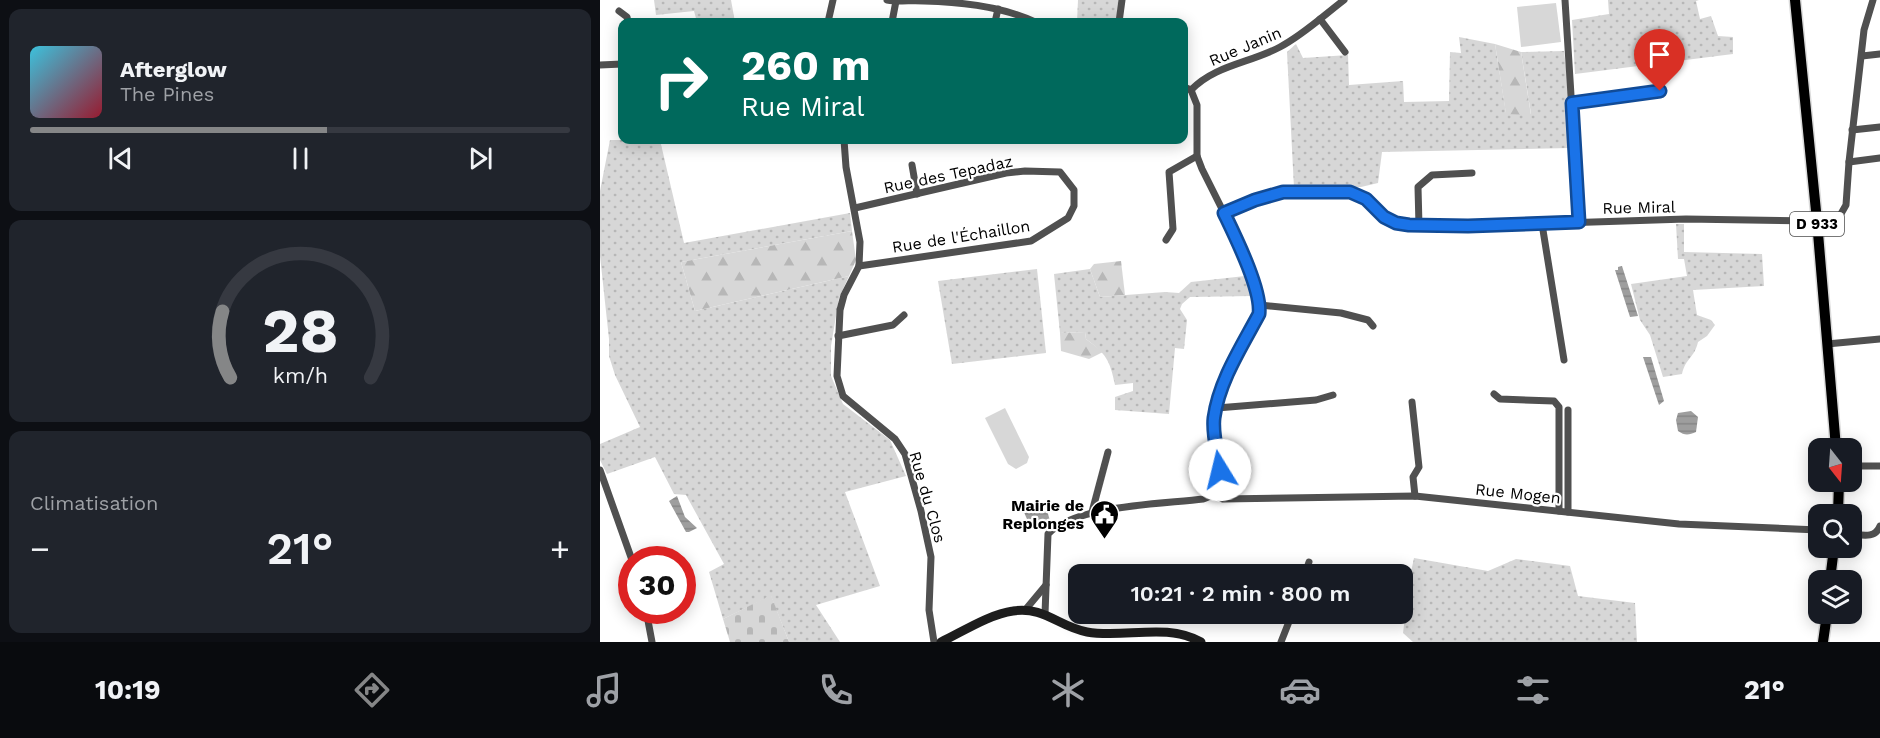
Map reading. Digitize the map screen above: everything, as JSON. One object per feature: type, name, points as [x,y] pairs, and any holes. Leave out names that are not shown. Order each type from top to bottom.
[{"type":"main road","name":"D 933","points":[[1795,0],[1835,438]]},
{"type":"main road","points":[[1823,642],[1826,624]]},
{"type":"street","points":[[829,18],[833,0]]},
{"type":"street","points":[[886,0],[975,3],[1027,18]]},
{"type":"street","points":[[1120,18],[1122,0]]},
{"type":"street","name":"Rue Janin","points":[[1188,87],[1221,69],[1284,45],[1344,0]]},
{"type":"street","points":[[1564,0],[1579,222]]},
{"type":"street","points":[[1817,222],[1833,221],[1842,216],[1847,197],[1852,130],[1864,30],[1873,0]]},
{"type":"street","points":[[893,18],[896,1]]},
{"type":"street","points":[[996,18],[998,9]]},
{"type":"street","points":[[619,11],[627,18]]},
{"type":"street","points":[[1320,19],[1345,52]]},
{"type":"street","points":[[1862,56],[1880,54]]},
{"type":"street","points":[[600,65],[618,64]]},
{"type":"street","points":[[1045,614],[1048,534],[1056,526],[1092,512],[1203,500],[1215,495],[1219,487],[1220,470],[1214,420],[1224,384],[1259,314],[1260,305],[1255,285],[1197,156],[1197,105],[1188,90]]},
{"type":"street","points":[[1572,103],[1660,91]]},
{"type":"street","points":[[1852,130],[1880,127]]},
{"type":"street","name":"Rue du Clos","points":[[844,144],[846,167],[860,242],[859,266],[844,296],[840,310],[837,376],[843,396],[895,439],[905,454],[931,556],[929,609],[934,642]]},
{"type":"street","points":[[1166,240],[1173,229],[1169,172],[1197,156]]},
{"type":"street","points":[[1849,162],[1880,158]]},
{"type":"street","points":[[912,165],[917,194]]},
{"type":"street","name":"Rue des Tepadaz","points":[[855,208],[1025,171],[1060,172],[1074,190]]},
{"type":"street","points":[[1419,226],[1418,187],[1432,175],[1472,173]]},
{"type":"street","name":"Rue de l'Échaillon","points":[[859,266],[1031,241],[1068,218],[1074,206],[1074,190]]},
{"type":"street","name":"Rue Miral","points":[[1224,213],[1255,200],[1283,192],[1350,192],[1366,199],[1384,217],[1396,223],[1419,226],[1686,219],[1817,222]]},
{"type":"street","points":[[1542,224],[1564,360]]},
{"type":"street","points":[[1260,305],[1341,313],[1368,320],[1373,326]]},
{"type":"street","points":[[838,336],[893,326],[904,315]]},
{"type":"street","points":[[1827,344],[1880,339]]},
{"type":"street","points":[[1494,394],[1500,399],[1554,401],[1559,407],[1559,510]]},
{"type":"street","points":[[1217,408],[1316,400],[1333,395]]},
{"type":"street","points":[[1412,402],[1419,468],[1413,477],[1415,496]]},
{"type":"street","points":[[1568,410],[1568,512]]},
{"type":"street","points":[[1092,512],[1108,452]]},
{"type":"street","points":[[1862,466],[1880,466]]},
{"type":"street","points":[[600,470],[627,546]]},
{"type":"street","name":"Rue Mogen","points":[[1215,495],[1223,499],[1415,496],[1679,524],[1808,530]]},
{"type":"street","points":[[1862,534],[1876,534],[1880,526]]},
{"type":"street","points":[[1026,609],[1046,585]]},
{"type":"street","points":[[941,642],[999,615],[1026,609],[1045,614],[1073,629],[1085,632],[1106,635],[1154,631],[1194,638],[1200,642]]},
{"type":"street","points":[[649,624],[652,642]]},
{"type":"street","points":[[1281,642],[1288,624]]},
{"type":"green space","points":[[654,0],[731,0],[734,18],[696,18],[694,11],[656,15]]},
{"type":"green space","points":[[1078,0],[1119,0],[1117,18],[1077,18]]},
{"type":"green space","points":[[1608,0],[1699,0],[1696,1],[1700,19],[1711,16],[1718,36],[1733,37],[1733,54],[1575,74],[1572,20],[1609,14]]},
{"type":"green space","points":[[1556,3],[1561,42],[1521,47],[1517,7]]},
{"type":"green space","points":[[1459,37],[1495,44],[1506,113],[1531,114],[1521,52],[1564,51],[1568,83],[1570,148],[1382,152],[1378,183],[1361,187],[1294,188],[1287,52],[1296,44],[1303,58],[1348,55],[1349,85],[1403,81],[1404,102],[1449,101],[1450,52],[1461,53]]},
{"type":"green space","points":[[1495,44],[1521,52],[1531,115],[1506,114]]},
{"type":"green space","points":[[610,140],[618,140],[618,144],[661,144],[684,243],[850,213],[852,231],[681,262],[695,311],[849,276],[839,298],[831,346],[831,376],[843,404],[890,440],[906,476],[845,492],[880,586],[816,605],[840,642],[789,642],[771,596],[723,619],[709,572],[724,564],[686,495],[674,494],[655,457],[607,474],[600,460],[600,444],[640,427],[615,375],[609,356],[600,256],[600,191]]},
{"type":"green space","points":[[1676,224],[1684,224],[1684,252],[1762,254],[1764,286],[1693,290],[1697,315],[1711,320],[1715,325],[1707,336],[1698,342],[1682,374],[1663,377],[1650,335],[1640,320],[1631,284],[1687,276],[1684,259],[1678,259]]},
{"type":"green space","points":[[852,231],[856,260],[849,276],[695,311],[681,262]]},
{"type":"green space","points":[[1121,261],[1125,295],[1100,297],[1090,269],[1094,264]]},
{"type":"green space","points":[[1037,269],[1046,353],[952,364],[938,281]]},
{"type":"green space","points":[[1090,269],[1100,297],[1179,293],[1191,282],[1245,276],[1252,296],[1190,297],[1182,304],[1180,309],[1187,320],[1184,349],[1175,348],[1169,414],[1115,410],[1115,397],[1133,391],[1133,383],[1115,385],[1106,358],[1086,339],[1085,332],[1060,333],[1054,274]]},
{"type":"green space","points":[[1085,332],[1086,339],[1103,352],[1089,359],[1061,351],[1060,333]]},
{"type":"green space","points":[[1005,408],[1029,457],[1027,463],[1016,469],[1008,464],[985,418]]},
{"type":"green space","points":[[1414,558],[1488,571],[1516,559],[1570,566],[1578,596],[1635,603],[1637,642],[1413,642],[1403,633],[1404,624],[1413,624]]},
{"type":"green space","points":[[771,595],[789,642],[730,642],[723,619]]},
{"type":"shaded area","points":[[1622,266],[1638,316],[1630,317],[1615,270]]},
{"type":"shaded area","points":[[1643,357],[1651,357],[1664,401],[1659,405]]},
{"type":"shaded area","points":[[1691,411],[1698,417],[1696,432],[1683,434],[1678,431],[1676,420],[1678,413]]},
{"type":"shaded area","points":[[677,496],[685,517],[697,528],[689,532],[686,532],[669,501]]},
{"type":"shaded area","points":[[1045,503],[1050,521],[1030,526],[1023,510]]},
{"type":"place","name":"Mairie de Replonges","points":[[1105,540]]},
{"type":"route","points":[[1220,470],[1214,420],[1224,384],[1259,314],[1260,305],[1255,285],[1224,213],[1255,200],[1283,192],[1350,192],[1366,199],[1384,217],[1396,223],[1409,225],[1468,226],[1579,222],[1572,103],[1660,91]]}]
